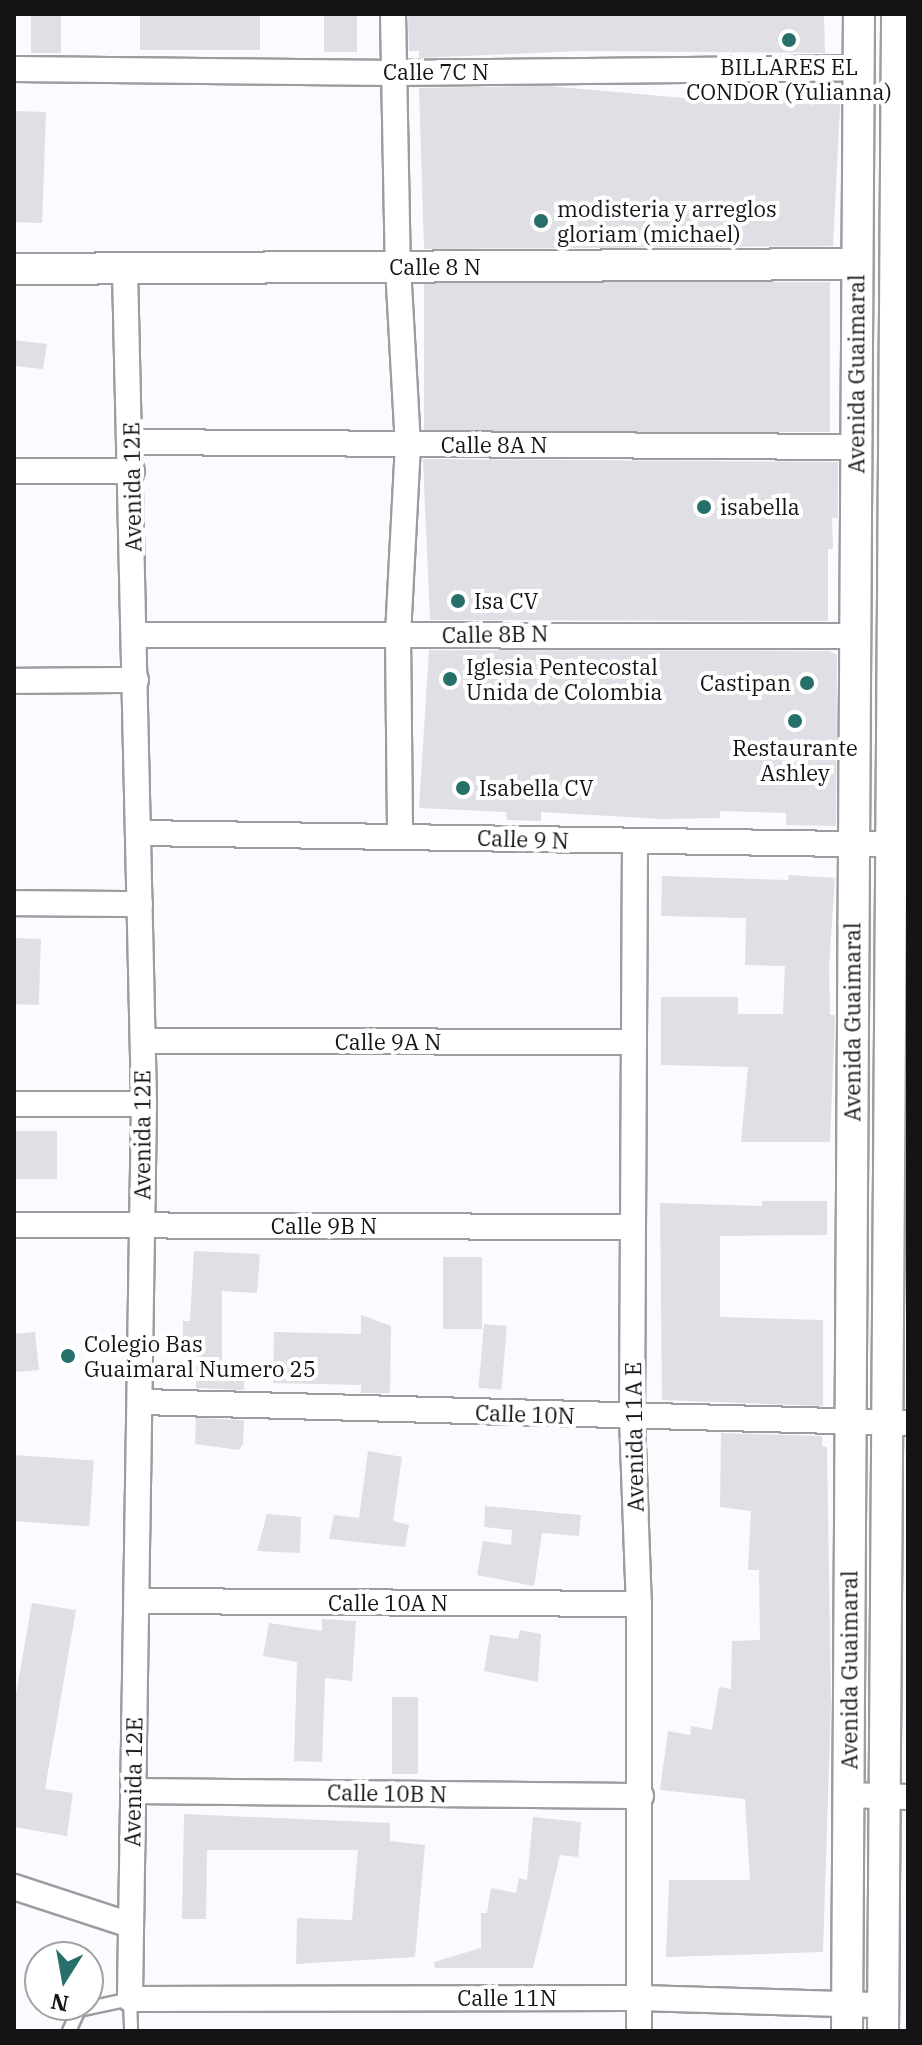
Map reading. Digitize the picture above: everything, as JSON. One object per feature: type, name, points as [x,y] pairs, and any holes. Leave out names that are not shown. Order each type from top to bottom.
[{"type":"street","points":[[393,14],[398,267],[408,444],[398,636],[400,835]]},
{"type":"street","name":"Avenida Guaimaral","points":[[847,2018],[859,14]]},
{"type":"street","name":"Avenida Guaimaral","points":[[883,2018],[896,1796],[902,228],[897,14]]},
{"type":"street","name":"Calle 7C N","points":[[14,69],[394,73],[859,68]]},
{"type":"street","points":[[858,227],[902,228]]},
{"type":"street","name":"Calle 8 N","points":[[14,269],[856,264]]},
{"type":"street","name":"Avenida 12E","points":[[125,270],[132,471],[144,1104],[142,1402],[130,1999]]},
{"type":"street","name":"Calle 8A N","points":[[131,442],[856,447]]},
{"type":"street","points":[[14,471],[132,471]]},
{"type":"street","name":"Calle 8B N","points":[[135,635],[855,636]]},
{"type":"street","points":[[14,681],[136,680]]},
{"type":"street","name":"Calle 9 N","points":[[139,833],[900,845]]},
{"type":"street","name":"Avenida 11A E","points":[[635,843],[632,1417],[639,1604],[639,2031]]},
{"type":"street","points":[[14,903],[140,904]]},
{"type":"street","name":"Calle 9A N","points":[[143,1041],[634,1042]]},
{"type":"street","points":[[14,1104],[144,1104]]},
{"type":"street","name":"Calle 9B N","points":[[14,1225],[633,1227]]},
{"type":"street","name":"Calle 10N","points":[[142,1402],[898,1423]]},
{"type":"street","name":"Calle 10A N","points":[[137,1601],[639,1604]]},
{"type":"street","name":"Calle 10B N","points":[[133,1791],[641,1796]]},
{"type":"street","points":[[848,1795],[896,1796]]},
{"type":"street","points":[[14,1887],[130,1925]]},
{"type":"street","name":"Calle 11N","points":[[130,1999],[640,1998],[847,2018],[883,2018]]},
{"type":"lane","points":[[69,2031],[79,2010],[130,1999],[131,2031]]},
{"type":"building","points":[[31,14],[61,14],[61,53],[31,53]]},
{"type":"building","points":[[140,14],[260,14],[260,50],[140,50]]},
{"type":"building","points":[[324,14],[357,14],[357,52],[324,52]]},
{"type":"building","points":[[408,14],[824,14],[825,53],[580,51],[419,58],[419,51],[409,51]]},
{"type":"building","points":[[548,86],[695,99],[815,94],[815,87],[841,88],[833,246],[424,249],[419,88]]},
{"type":"building","points":[[14,111],[46,112],[42,223],[14,222]]},
{"type":"building","points":[[424,282],[830,282],[830,432],[424,432]]},
{"type":"building","points":[[14,340],[47,344],[43,369],[14,366]]},
{"type":"building","points":[[423,459],[838,462],[838,518],[832,518],[833,549],[828,549],[828,621],[430,620]]},
{"type":"building","points":[[429,650],[829,651],[837,655],[836,826],[786,825],[786,813],[720,811],[720,818],[662,819],[541,812],[541,821],[507,820],[506,812],[419,808]]},
{"type":"building","points":[[789,875],[835,878],[829,966],[830,1015],[835,1015],[830,1142],[741,1142],[748,1067],[661,1065],[661,997],[738,997],[738,1014],[783,1014],[785,966],[745,965],[746,918],[661,916],[662,876],[788,880]]},
{"type":"building","points":[[14,938],[41,939],[39,1005],[14,1004]]},
{"type":"building","points":[[14,1131],[57,1131],[57,1179],[14,1179]]},
{"type":"building","points":[[762,1201],[827,1201],[827,1235],[720,1236],[720,1317],[823,1320],[823,1406],[662,1400],[660,1203],[762,1206]]},
{"type":"building","points":[[194,1251],[260,1254],[257,1293],[222,1291],[222,1365],[244,1366],[244,1390],[196,1388],[197,1349],[183,1349],[183,1321],[190,1321]]},
{"type":"building","points":[[443,1257],[482,1257],[482,1329],[443,1329]]},
{"type":"building","points":[[361,1315],[391,1326],[390,1393],[361,1393],[361,1385],[273,1383],[274,1332],[361,1334]]},
{"type":"building","points":[[484,1324],[507,1326],[501,1390],[478,1388]]},
{"type":"building","points":[[35,1332],[39,1370],[14,1372],[14,1334]]},
{"type":"building","points":[[196,1418],[244,1420],[243,1444],[239,1450],[195,1444]]},
{"type":"building","points":[[721,1433],[822,1436],[822,1446],[827,1447],[831,1702],[823,1952],[666,1957],[669,1880],[750,1880],[745,1799],[660,1790],[668,1731],[690,1735],[691,1726],[712,1730],[719,1687],[731,1689],[732,1641],[760,1640],[759,1570],[748,1570],[751,1511],[720,1507]]},
{"type":"building","points":[[368,1451],[402,1457],[393,1521],[409,1525],[405,1547],[329,1539],[334,1515],[359,1518]]},
{"type":"building","points":[[14,1455],[94,1461],[89,1526],[14,1521]]},
{"type":"building","points":[[485,1506],[581,1515],[579,1536],[542,1533],[534,1586],[477,1575],[483,1541],[511,1545],[512,1530],[484,1527]]},
{"type":"building","points":[[267,1514],[301,1517],[300,1553],[257,1551]]},
{"type":"building","points":[[32,1603],[76,1610],[45,1789],[73,1793],[67,1836],[14,1827],[14,1705]]},
{"type":"building","points":[[322,1619],[356,1621],[352,1681],[325,1678],[322,1762],[294,1761],[297,1662],[263,1656],[269,1623],[322,1631]]},
{"type":"building","points":[[520,1630],[541,1634],[538,1682],[484,1671],[490,1635],[518,1639]]},
{"type":"building","points":[[392,1697],[418,1697],[418,1774],[392,1774]]},
{"type":"building","points":[[184,1814],[390,1823],[390,1841],[425,1845],[415,1957],[296,1964],[297,1918],[352,1920],[358,1850],[207,1850],[206,1919],[182,1919]]},
{"type":"building","points":[[533,1817],[581,1822],[578,1857],[560,1855],[533,1968],[435,1968],[434,1962],[481,1948],[481,1913],[487,1913],[491,1888],[516,1893],[519,1878],[527,1880]]},
{"type":"place","name":"BILLARES EL CONDOR (Yulianna)","points":[[789,40]]},
{"type":"place","name":"modisteria y arreglos gloriam (michael)","points":[[541,221]]},
{"type":"place","name":"isabella","points":[[704,507]]},
{"type":"place","name":"Isa CV","points":[[458,601]]},
{"type":"place","name":"Iglesia Pentecostal Unida de Colombia","points":[[450,679]]},
{"type":"place","name":"Castipan","points":[[807,683]]},
{"type":"place","name":"Restaurante Ashley","points":[[795,721]]},
{"type":"place","name":"Isabella CV","points":[[463,788]]},
{"type":"place","name":"Colegio Bas Guaimaral Numero 25","points":[[68,1356]]}]
